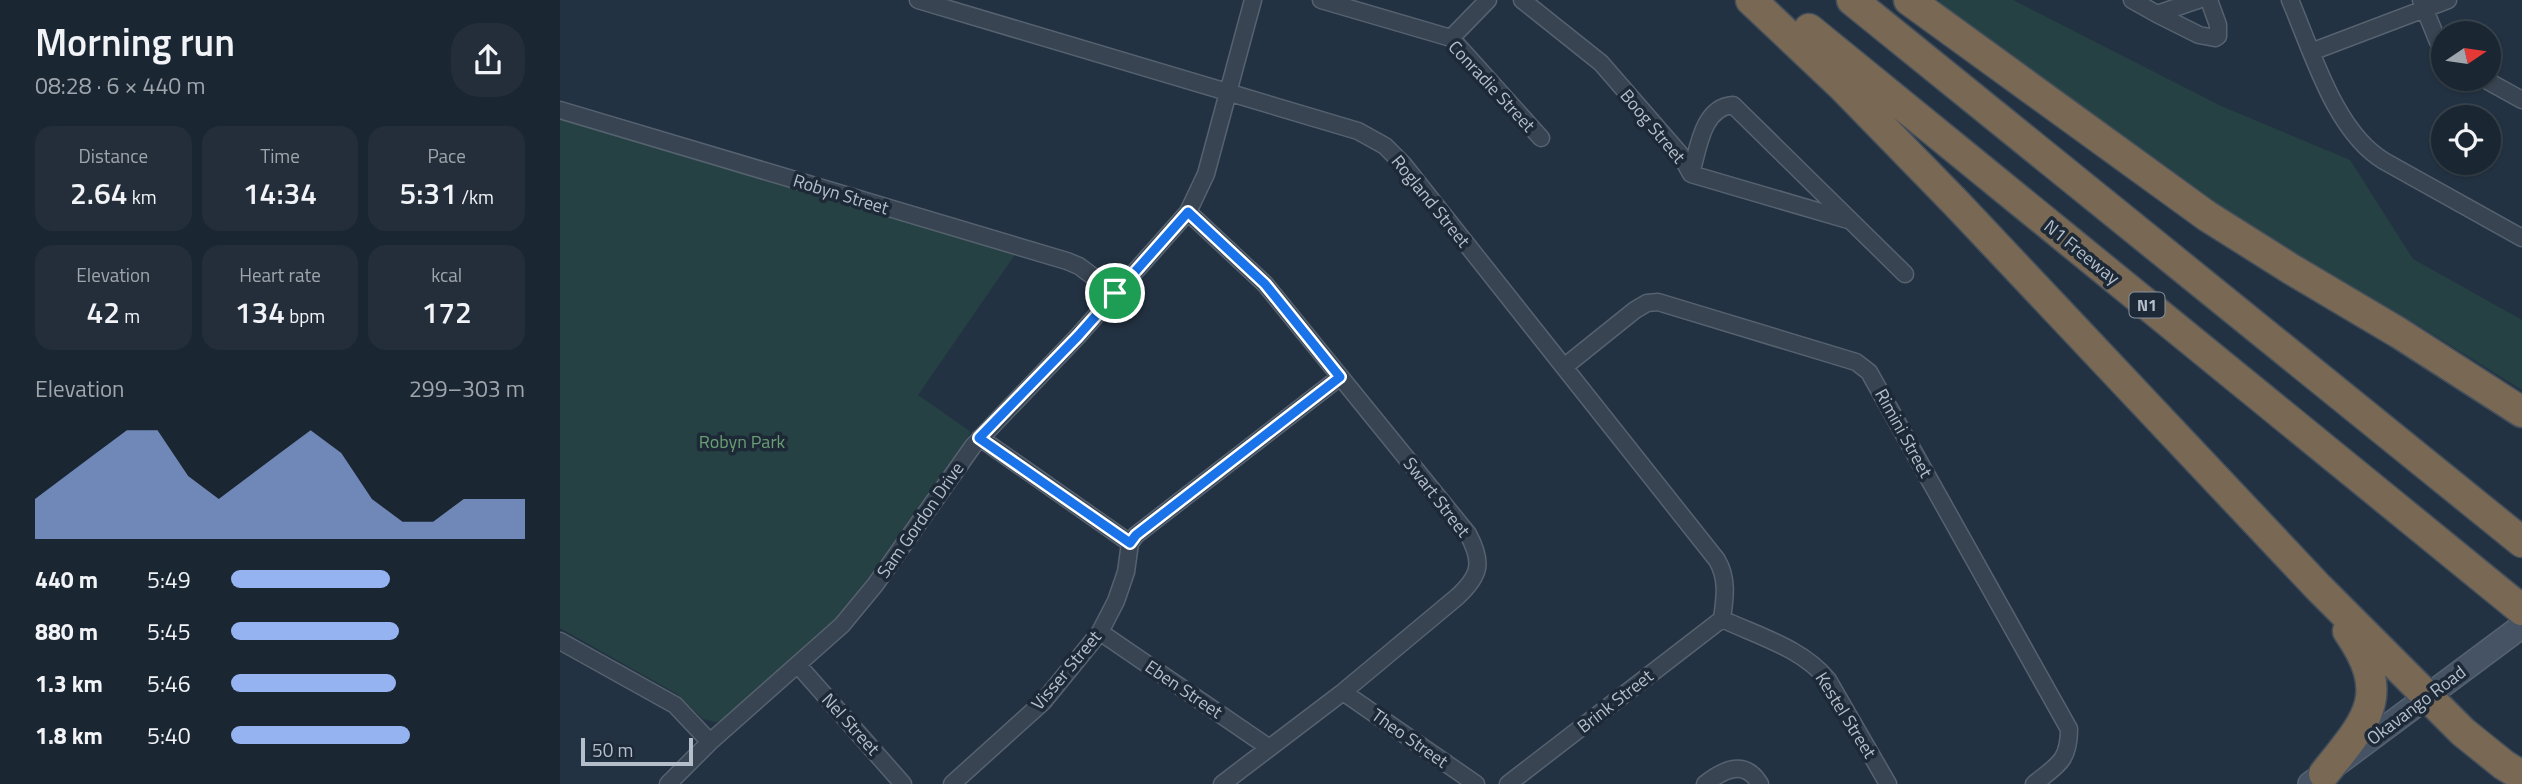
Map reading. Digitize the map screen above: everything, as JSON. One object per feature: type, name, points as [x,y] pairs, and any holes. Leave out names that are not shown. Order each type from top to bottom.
[{"type":"highway","points":[[1751,0],[1842,86],[1938,184],[2318,587],[2463,732],[2522,776]]},
{"type":"highway","name":"N1 Freeway","points":[[1773,0],[2522,610]]},
{"type":"highway","points":[[1852,0],[2522,542]]},
{"type":"highway","points":[[1909,0],[2207,216],[2399,332],[2522,412]]},
{"type":"highway","points":[[2317,779],[2362,726],[2368,713],[2372,688],[2366,659],[2318,587]]},
{"type":"main road","name":"Okavango Road","points":[[2317,779],[2522,626]]},
{"type":"street","name":"Rogland Street","points":[[918,0],[1359,131],[1385,146],[1403,164],[1717,560],[1726,587],[1722,618]]},
{"type":"street","name":"Sam Gordon Drive","points":[[668,784],[710,742],[842,625],[875,585],[979,438],[1078,336],[1188,212],[1206,174],[1253,0]]},
{"type":"street","name":"Conradie Street","points":[[1321,0],[1451,38],[1541,138]]},
{"type":"street","points":[[1451,38],[1488,0]]},
{"type":"street","name":"Boog Street","points":[[1522,0],[1601,64],[1680,154],[1691,174],[1848,220]]},
{"type":"street","points":[[2132,0],[2199,35],[2215,38],[2218,36],[2218,25],[2209,0]]},
{"type":"street","points":[[2158,14],[2198,0]]},
{"type":"street","points":[[2290,0],[2311,52],[2349,129],[2370,152],[2522,238]]},
{"type":"street","points":[[2311,52],[2422,5],[2448,0]]},
{"type":"street","points":[[2422,5],[2431,26]]},
{"type":"street","points":[[2501,88],[2522,100]]},
{"type":"street","points":[[1691,174],[1707,121],[1719,109],[1733,105],[1905,274]]},
{"type":"street","name":"Robyn Street","points":[[560,110],[1067,261],[1079,265],[1115,293]]},
{"type":"street","name":"Swart Street","points":[[1188,212],[1265,284],[1468,534],[1476,549],[1478,562],[1476,575],[1468,587],[1343,692],[1222,784]]},
{"type":"street","name":"Rimini Street","points":[[1564,367],[1635,310],[1647,303],[1658,302],[1856,362],[1869,372],[2069,729],[2069,748],[2063,760],[2034,784]]},
{"type":"street","points":[[979,438],[1130,543],[1136,535],[1340,377]]},
{"type":"street","name":"Visser Street","points":[[952,784],[1043,702],[1100,632],[1116,601],[1126,572],[1130,543]]},
{"type":"street","name":"Brink Street","points":[[1508,784],[1722,618]]},
{"type":"street","name":"Kestel Street","points":[[1722,618],[1806,658],[1818,668],[1828,680],[1888,784]]},
{"type":"street","name":"Eben Street","points":[[1100,632],[1268,747]]},
{"type":"street","points":[[560,641],[675,705],[710,742]]},
{"type":"street","name":"Nel Street","points":[[798,665],[903,784]]},
{"type":"street","name":"Theo Street","points":[[1343,692],[1476,784]]},
{"type":"street","points":[[1705,784],[1721,771],[1740,768],[1749,772],[1760,784]]},
{"type":"green space","points":[[1940,0],[2013,0],[2221,106],[2350,160],[2413,259],[2522,320],[2522,390],[2413,322],[2300,261],[2246,226],[1937,4]]},
{"type":"green space","name":"Robyn Park","points":[[560,119],[1016,253],[918,395],[971,432],[853,599],[834,620],[724,719],[716,722],[703,719],[677,694],[560,628]]},
{"type":"route","points":[[1188,212],[1265,284],[1340,377],[1136,535],[1130,543],[979,438],[1078,336],[1115,293],[1188,212]]}]
